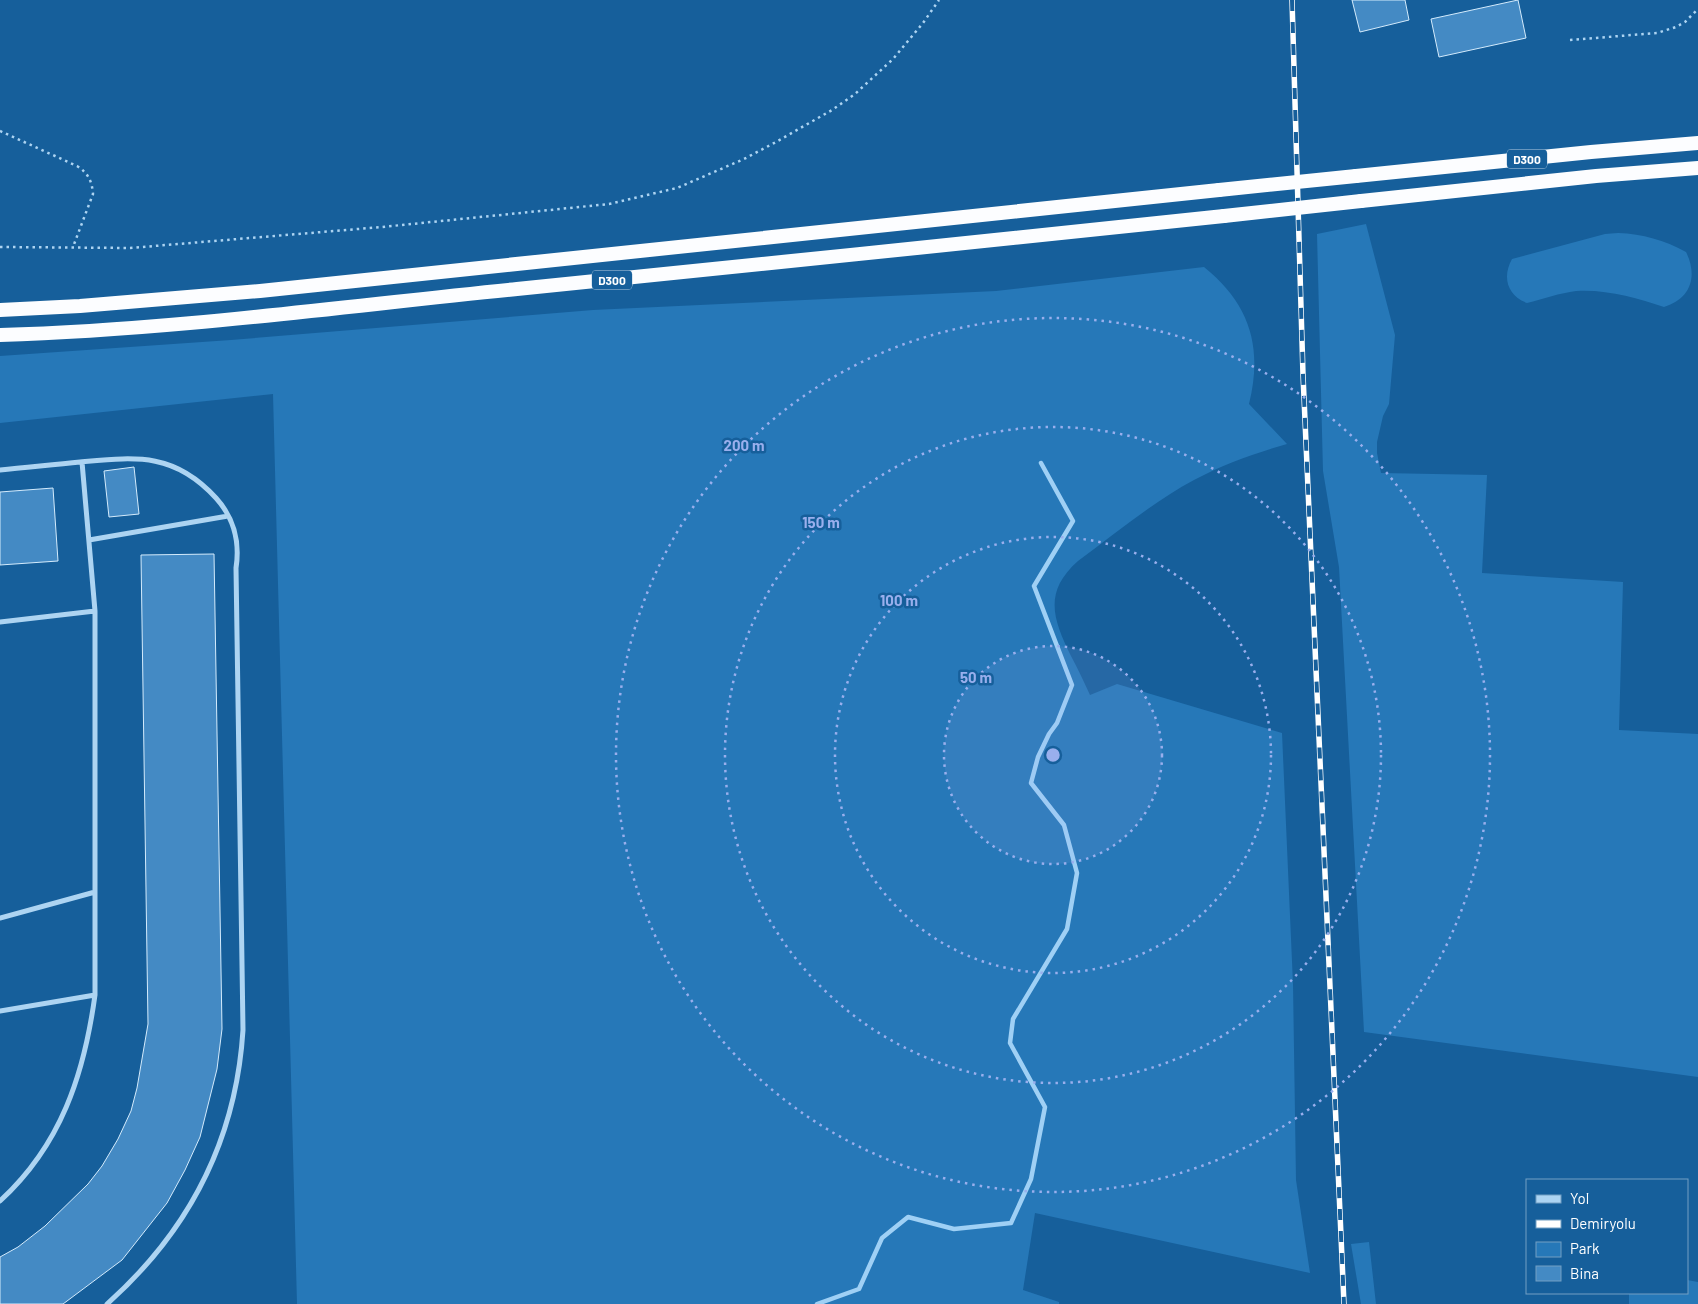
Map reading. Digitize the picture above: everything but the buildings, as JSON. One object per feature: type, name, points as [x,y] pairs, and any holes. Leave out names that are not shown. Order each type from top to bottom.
[{"type":"highway","name":"D300","points":[[0,310],[80,306],[260,291],[1219,190],[1698,143]]},
{"type":"highway","name":"D300","points":[[0,335],[80,333],[270,315],[1596,176],[1698,168]]},
{"type":"street","points":[[0,470],[129,458],[157,461],[170,465],[196,480],[208,490],[220,502],[236,536],[243,1030],[238,1078],[227,1125],[219,1148],[185,1215],[158,1252],[137,1276],[106,1304]]},
{"type":"street","points":[[0,1201],[32,1167],[62,1119],[84,1055],[95,995],[95,610],[82,462]]},
{"type":"street","points":[[89,540],[228,516]]},
{"type":"street","points":[[0,622],[95,610]]},
{"type":"street","points":[[0,918],[95,892]]},
{"type":"street","points":[[0,1011],[95,995]]},
{"type":"path","points":[[0,248],[130,248],[392,226],[609,204],[676,188],[760,151],[832,110],[855,94],[893,59],[939,0]]},
{"type":"path","points":[[1570,40],[1662,32],[1685,22],[1698,9]]},
{"type":"path","points":[[0,131],[77,166],[87,174],[93,194],[73,247]]},
{"type":"green space","points":[[1366,224],[1395,335],[1389,404],[1383,416],[1377,442],[1381,473],[1487,475],[1482,573],[1623,582],[1619,730],[1698,734],[1698,1077],[1364,1032],[1339,567],[1323,471],[1317,234]]},
{"type":"green space","points":[[1618,233],[1653,238],[1686,252],[1690,261],[1691,278],[1690,286],[1681,298],[1664,307],[1632,297],[1599,291],[1576,291],[1527,303],[1520,300],[1508,285],[1507,272],[1512,259],[1605,234]]},
{"type":"green space","points":[[1204,267],[1220,281],[1232,296],[1249,328],[1253,345],[1254,364],[1249,404],[1287,444],[1251,455],[1194,480],[1149,508],[1078,561],[1067,572],[1060,584],[1056,595],[1056,618],[1065,643],[1090,695],[1117,684],[1282,733],[1293,984],[1296,1180],[1310,1273],[1035,1213],[1023,1290],[1059,1302],[1059,1304],[297,1304],[273,394],[0,423],[0,356],[231,340],[593,310],[996,291]]},
{"type":"green space","points":[[1369,1242],[1376,1304],[1361,1304],[1351,1244]]},
{"type":"green space","points":[[1688,1280],[1698,1282],[1698,1304],[1629,1304],[1629,1294],[1688,1294]]},
{"type":"waterway","points":[[817,1304],[859,1289],[882,1238],[908,1217],[954,1229],[1011,1223],[1031,1179],[1045,1107],[1010,1043],[1013,1019],[1067,929],[1077,873],[1064,825],[1031,783],[1038,757],[1049,734],[1057,723],[1072,685],[1034,586],[1073,521],[1041,463]]},
{"type":"railway","points":[[1292,0],[1303,375],[1344,1304]]}]
